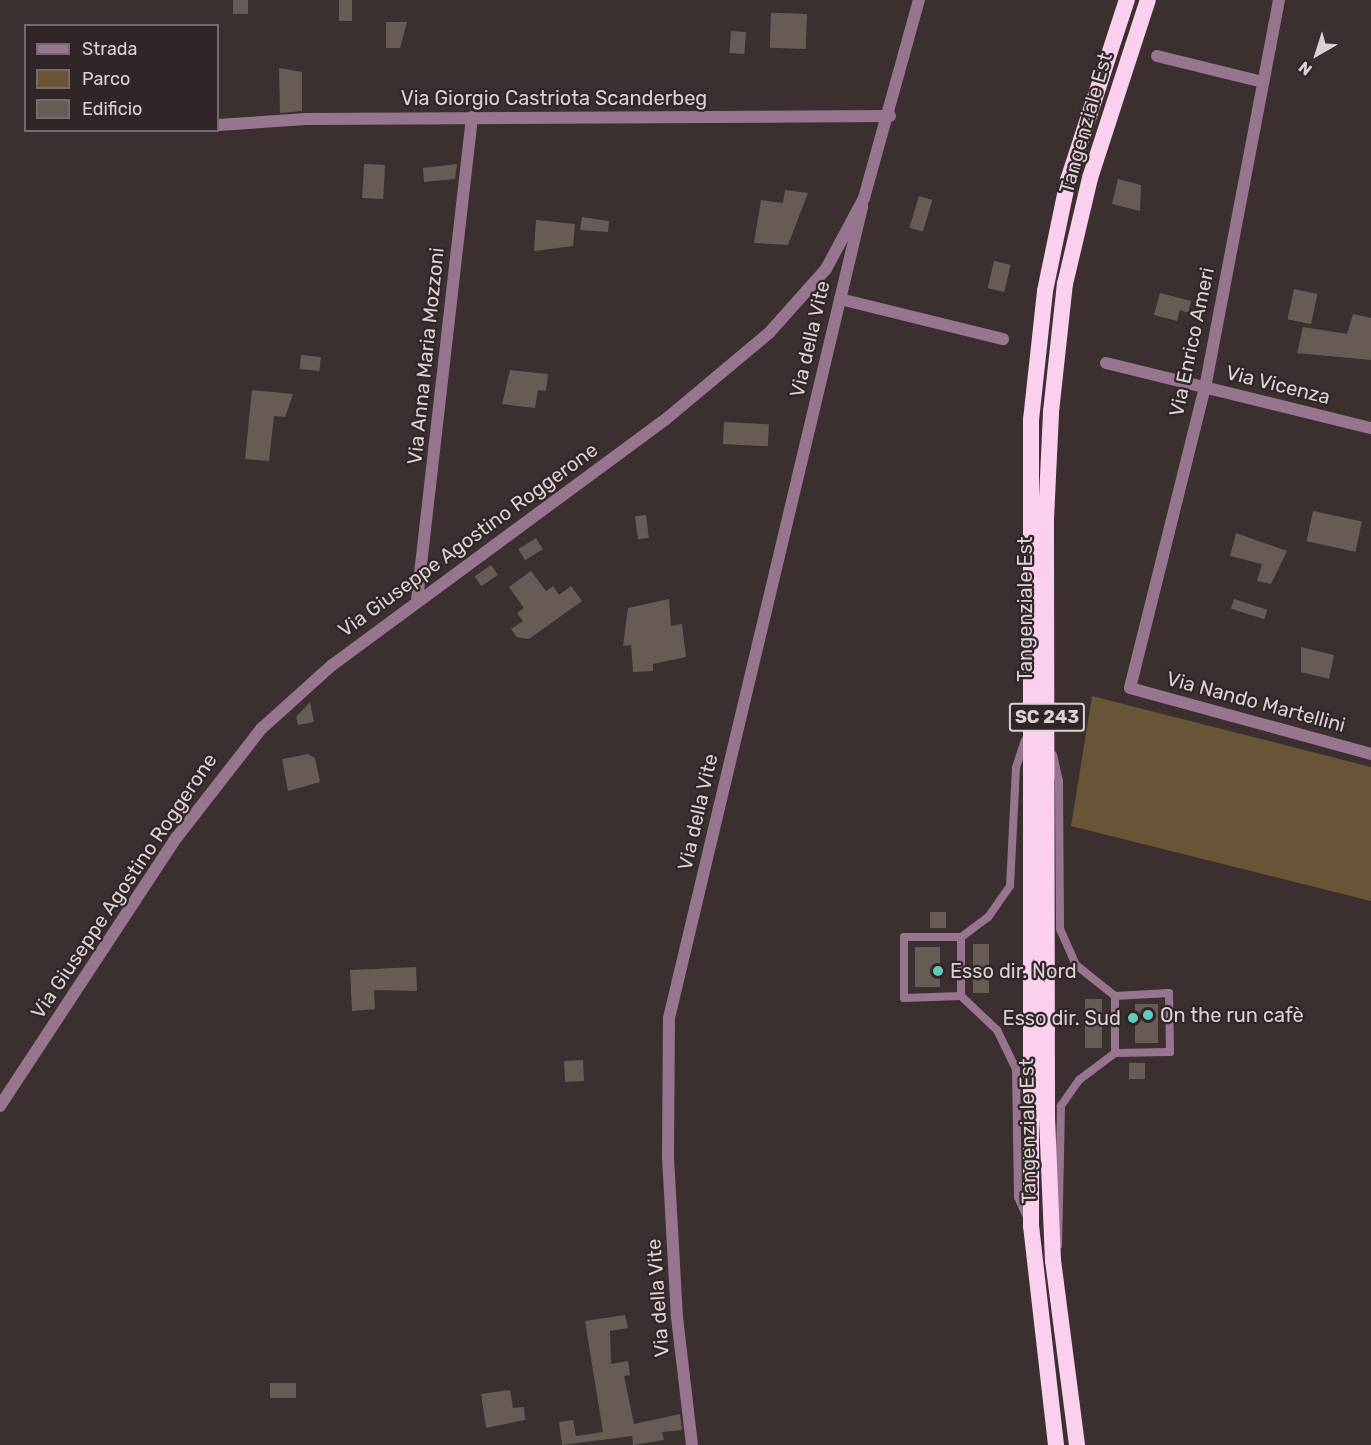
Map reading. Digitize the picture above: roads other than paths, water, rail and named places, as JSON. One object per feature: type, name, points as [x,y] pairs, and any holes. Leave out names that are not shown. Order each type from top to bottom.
[{"type":"highway","name":"Tangenziale Est","points":[[1056,1445],[1031,1226],[1028,730],[1031,420],[1045,291],[1068,180],[1127,0]]},
{"type":"highway","name":"Tangenziale Est","points":[[1077,1445],[1053,1261],[1046,507],[1065,284],[1118,81],[1148,0]]},
{"type":"street","name":"Via Giuseppe Agostino Roggerone","points":[[0,1106],[219,776],[322,673],[417,600],[666,419],[769,333],[826,268],[864,198],[890,116],[919,0]]},
{"type":"street","name":"Via Enrico Ameri","points":[[1130,688],[1205,387],[1279,0]]},
{"type":"street","points":[[1157,56],[1263,82]]},
{"type":"street","name":"Via Giorgio Castriota Scanderbeg","points":[[219,125],[472,117],[890,116]]},
{"type":"street","name":"Via Anna Maria Mozzoni","points":[[417,600],[472,117]]},
{"type":"street","name":"Via della Vite","points":[[692,1445],[672,1238],[669,1018],[864,198]]},
{"type":"street","points":[[840,299],[1003,339]]},
{"type":"street","name":"Via Vicenza","points":[[1106,363],[1371,428]]},
{"type":"street","name":"Via Nando Martellini","points":[[1130,688],[1371,754]]},
{"type":"lane","points":[[962,996],[904,998],[904,937],[962,937],[1004,900],[1015,865],[1016,768],[1028,730]]},
{"type":"lane","points":[[1047,730],[1059,781],[1057,903],[1060,929],[1076,965],[1115,996],[1169,993],[1170,1052],[1115,1053],[1067,1092],[1059,1116],[1062,1231],[1053,1261]]},
{"type":"lane","points":[[962,937],[962,996],[997,1030],[1016,1069],[1018,1197],[1031,1226]]},
{"type":"lane","points":[[1115,996],[1115,1053]]},
{"type":"place","name":"Esso dir. Nord","points":[[938,971]]},
{"type":"place","name":"On the run cafè","points":[[1148,1015]]},
{"type":"place","name":"Esso dir. Sud","points":[[1133,1018]]}]
